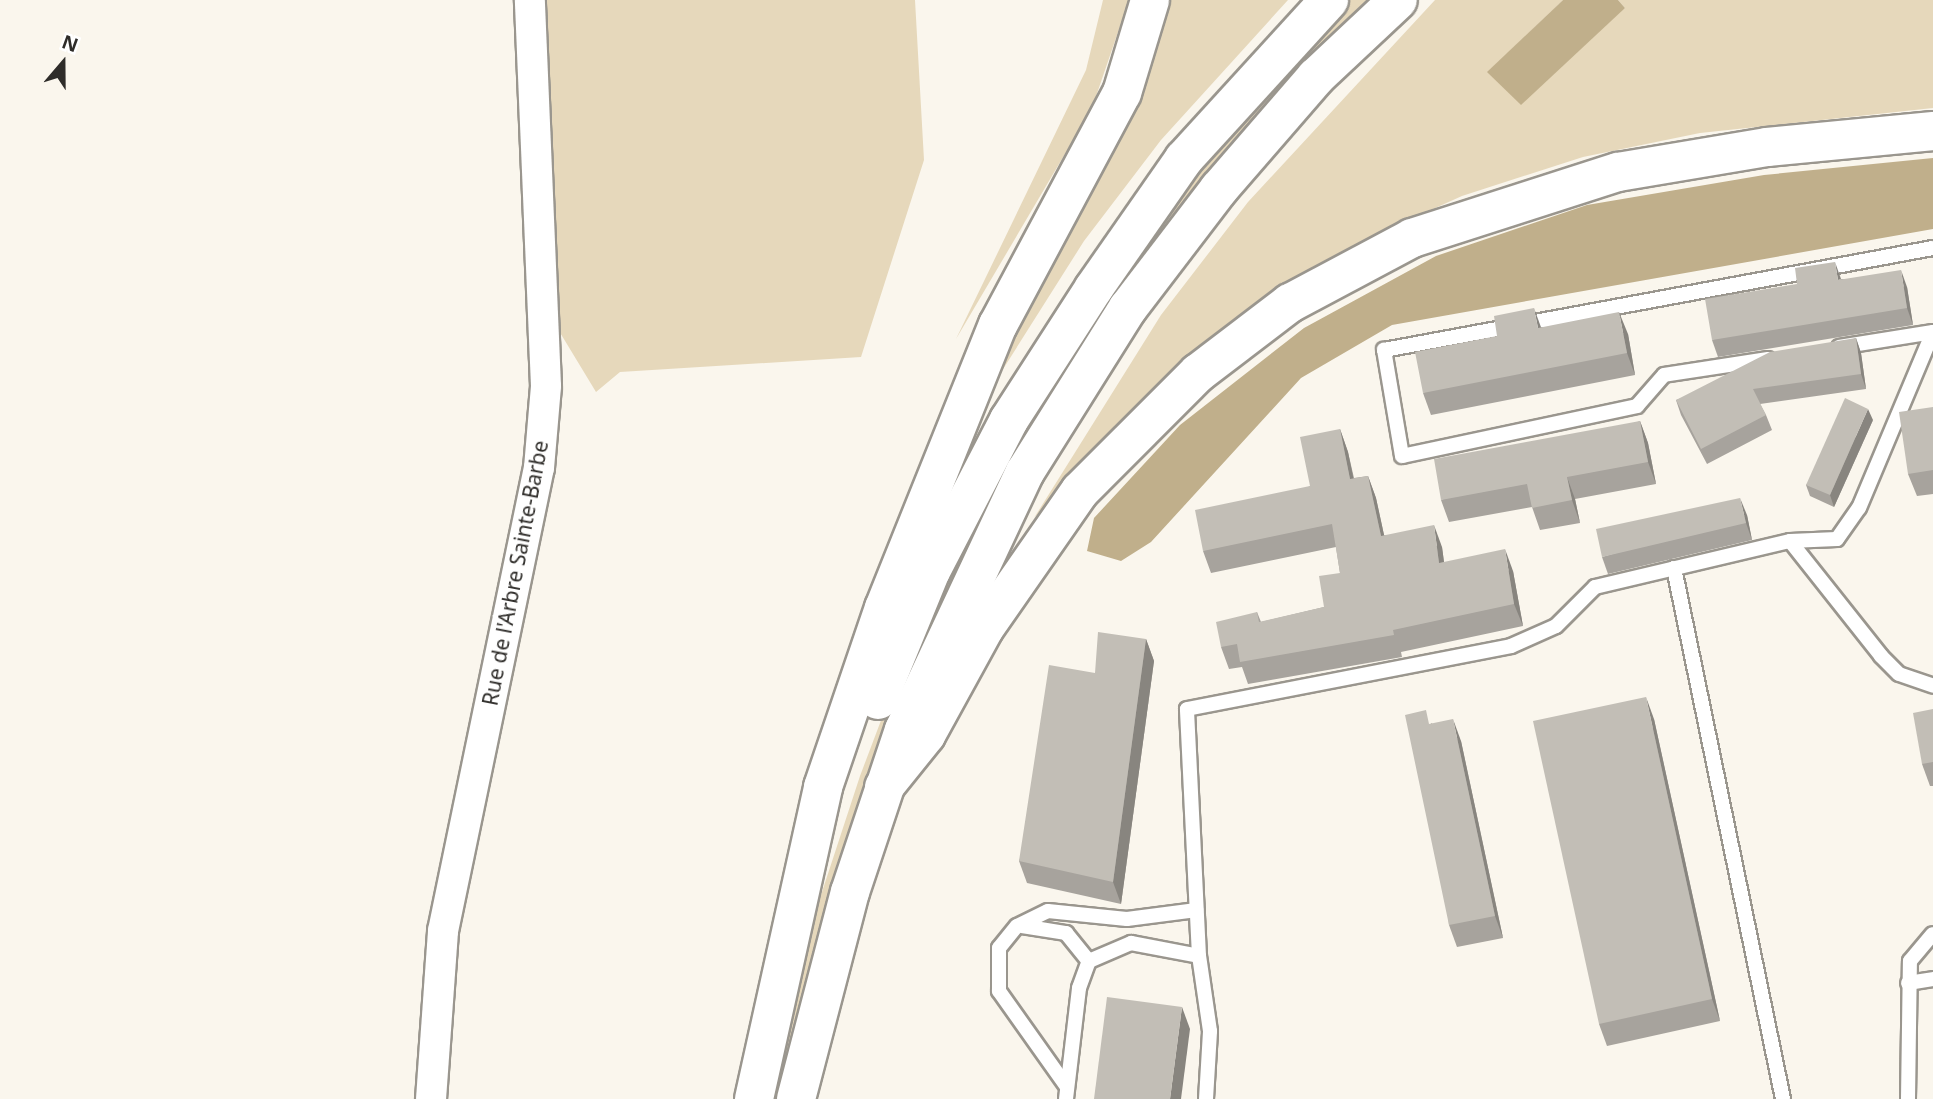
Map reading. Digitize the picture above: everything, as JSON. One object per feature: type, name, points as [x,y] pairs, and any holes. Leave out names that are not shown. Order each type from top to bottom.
[{"type":"highway","points":[[754,1099],[804,884],[823,787],[884,608],[998,325],[1122,93],[1150,0]]},
{"type":"highway","points":[[804,884],[931,570],[1009,420],[1184,159],[1329,0]]},
{"type":"highway","points":[[796,1099],[884,786],[951,618],[1049,428],[1219,189],[1316,77],[1398,0]]},
{"type":"highway","points":[[884,786],[926,735],[984,629],[1080,491],[1198,373],[1290,303],[1412,238],[1618,172],[1767,147],[1933,131]]},
{"type":"street","name":"Rue de l'Arbre Sainte-Barbe","points":[[431,1099],[443,931],[539,468],[546,386],[530,0]]},
{"type":"lane","points":[[1785,356],[1664,375],[1637,406],[1402,456],[1384,350],[1933,248]]},
{"type":"lane","points":[[1825,349],[1933,332]]},
{"type":"lane","points":[[1206,1099],[1210,1031],[1199,956],[1187,709],[1511,646],[1556,626],[1595,587],[1790,541],[1837,539],[1859,509],[1933,332]]},
{"type":"lane","points":[[1790,541],[1881,656],[1899,674],[1933,685]]},
{"type":"lane","points":[[1674,568],[1783,1099]]},
{"type":"lane","points":[[1067,1093],[999,991],[999,948],[1017,926],[1048,911],[1127,919],[1196,911]]},
{"type":"lane","points":[[1017,926],[1046,925],[1066,933],[1090,961]]},
{"type":"lane","points":[[1908,1099],[1908,983],[1916,947],[1933,934]]},
{"type":"lane","points":[[1067,1093],[1079,988],[1090,961],[1131,943],[1199,956]]},
{"type":"lane","points":[[1908,983],[1933,979]]},
{"type":"shaded area","points":[[546,0],[915,0],[924,160],[861,357],[620,372],[596,392],[556,326]]},
{"type":"shaded area","points":[[1103,0],[1129,0],[1092,108],[956,339],[1086,70]]},
{"type":"shaded area","points":[[1165,0],[1288,0],[1161,140],[1084,241],[986,396]]},
{"type":"shaded area","points":[[1348,0],[1372,0],[1030,430],[782,1099],[771,1099],[820,898],[860,776],[908,649],[1019,424],[1194,170]]},
{"type":"shaded area","points":[[1435,0],[1563,0],[1488,72],[1625,8],[1618,0],[1933,0],[1933,108],[1700,133],[1583,157],[1462,196],[1375,235],[1277,291],[1191,357],[1105,436],[1034,518],[1161,315],[1248,202]]},
{"type":"shaded area","points":[[1563,0],[1618,0],[1625,8],[1521,105],[1487,72]]},
{"type":"shaded area","points":[[1933,158],[1933,229],[1392,325],[1301,378],[1151,542],[1121,561],[1087,551],[1094,518],[1180,425],[1304,328],[1436,256],[1587,205],[1764,175]]},
{"type":"building","points":[[1835,262],[1838,280],[1901,270],[1907,308],[1712,340],[1705,299],[1797,284],[1795,268]]},
{"type":"building","points":[[1534,308],[1538,328],[1619,312],[1627,353],[1423,393],[1415,352],[1497,336],[1494,316]]},
{"type":"building","points":[[1856,338],[1861,374],[1753,389],[1766,415],[1701,449],[1676,400],[1770,352]]},
{"type":"building","points":[[1845,398],[1868,409],[1830,495],[1806,485]]},
{"type":"building","points":[[1933,407],[1933,470],[1908,474],[1899,412]]},
{"type":"building","points":[[1640,421],[1648,462],[1567,477],[1572,500],[1532,508],[1527,484],[1441,500],[1434,459]]},
{"type":"building","points":[[1340,429],[1350,479],[1368,476],[1381,536],[1434,525],[1439,563],[1505,549],[1514,604],[1393,630],[1394,635],[1240,662],[1237,644],[1221,647],[1216,622],[1257,612],[1259,622],[1324,607],[1319,576],[1340,573],[1332,524],[1203,551],[1195,510],[1310,486],[1300,437]]},
{"type":"building","points":[[1740,498],[1746,523],[1602,557],[1596,529]]},
{"type":"building","points":[[1098,632],[1146,639],[1113,882],[1019,861],[1049,665],[1095,673]]},
{"type":"building","points":[[1646,697],[1712,999],[1599,1024],[1533,721]]},
{"type":"building","points":[[1933,709],[1933,762],[1922,764],[1913,713]]},
{"type":"building","points":[[1426,710],[1429,724],[1453,719],[1495,916],[1449,925],[1405,715]]},
{"type":"building","points":[[1107,997],[1182,1007],[1170,1099],[1094,1099]]}]
